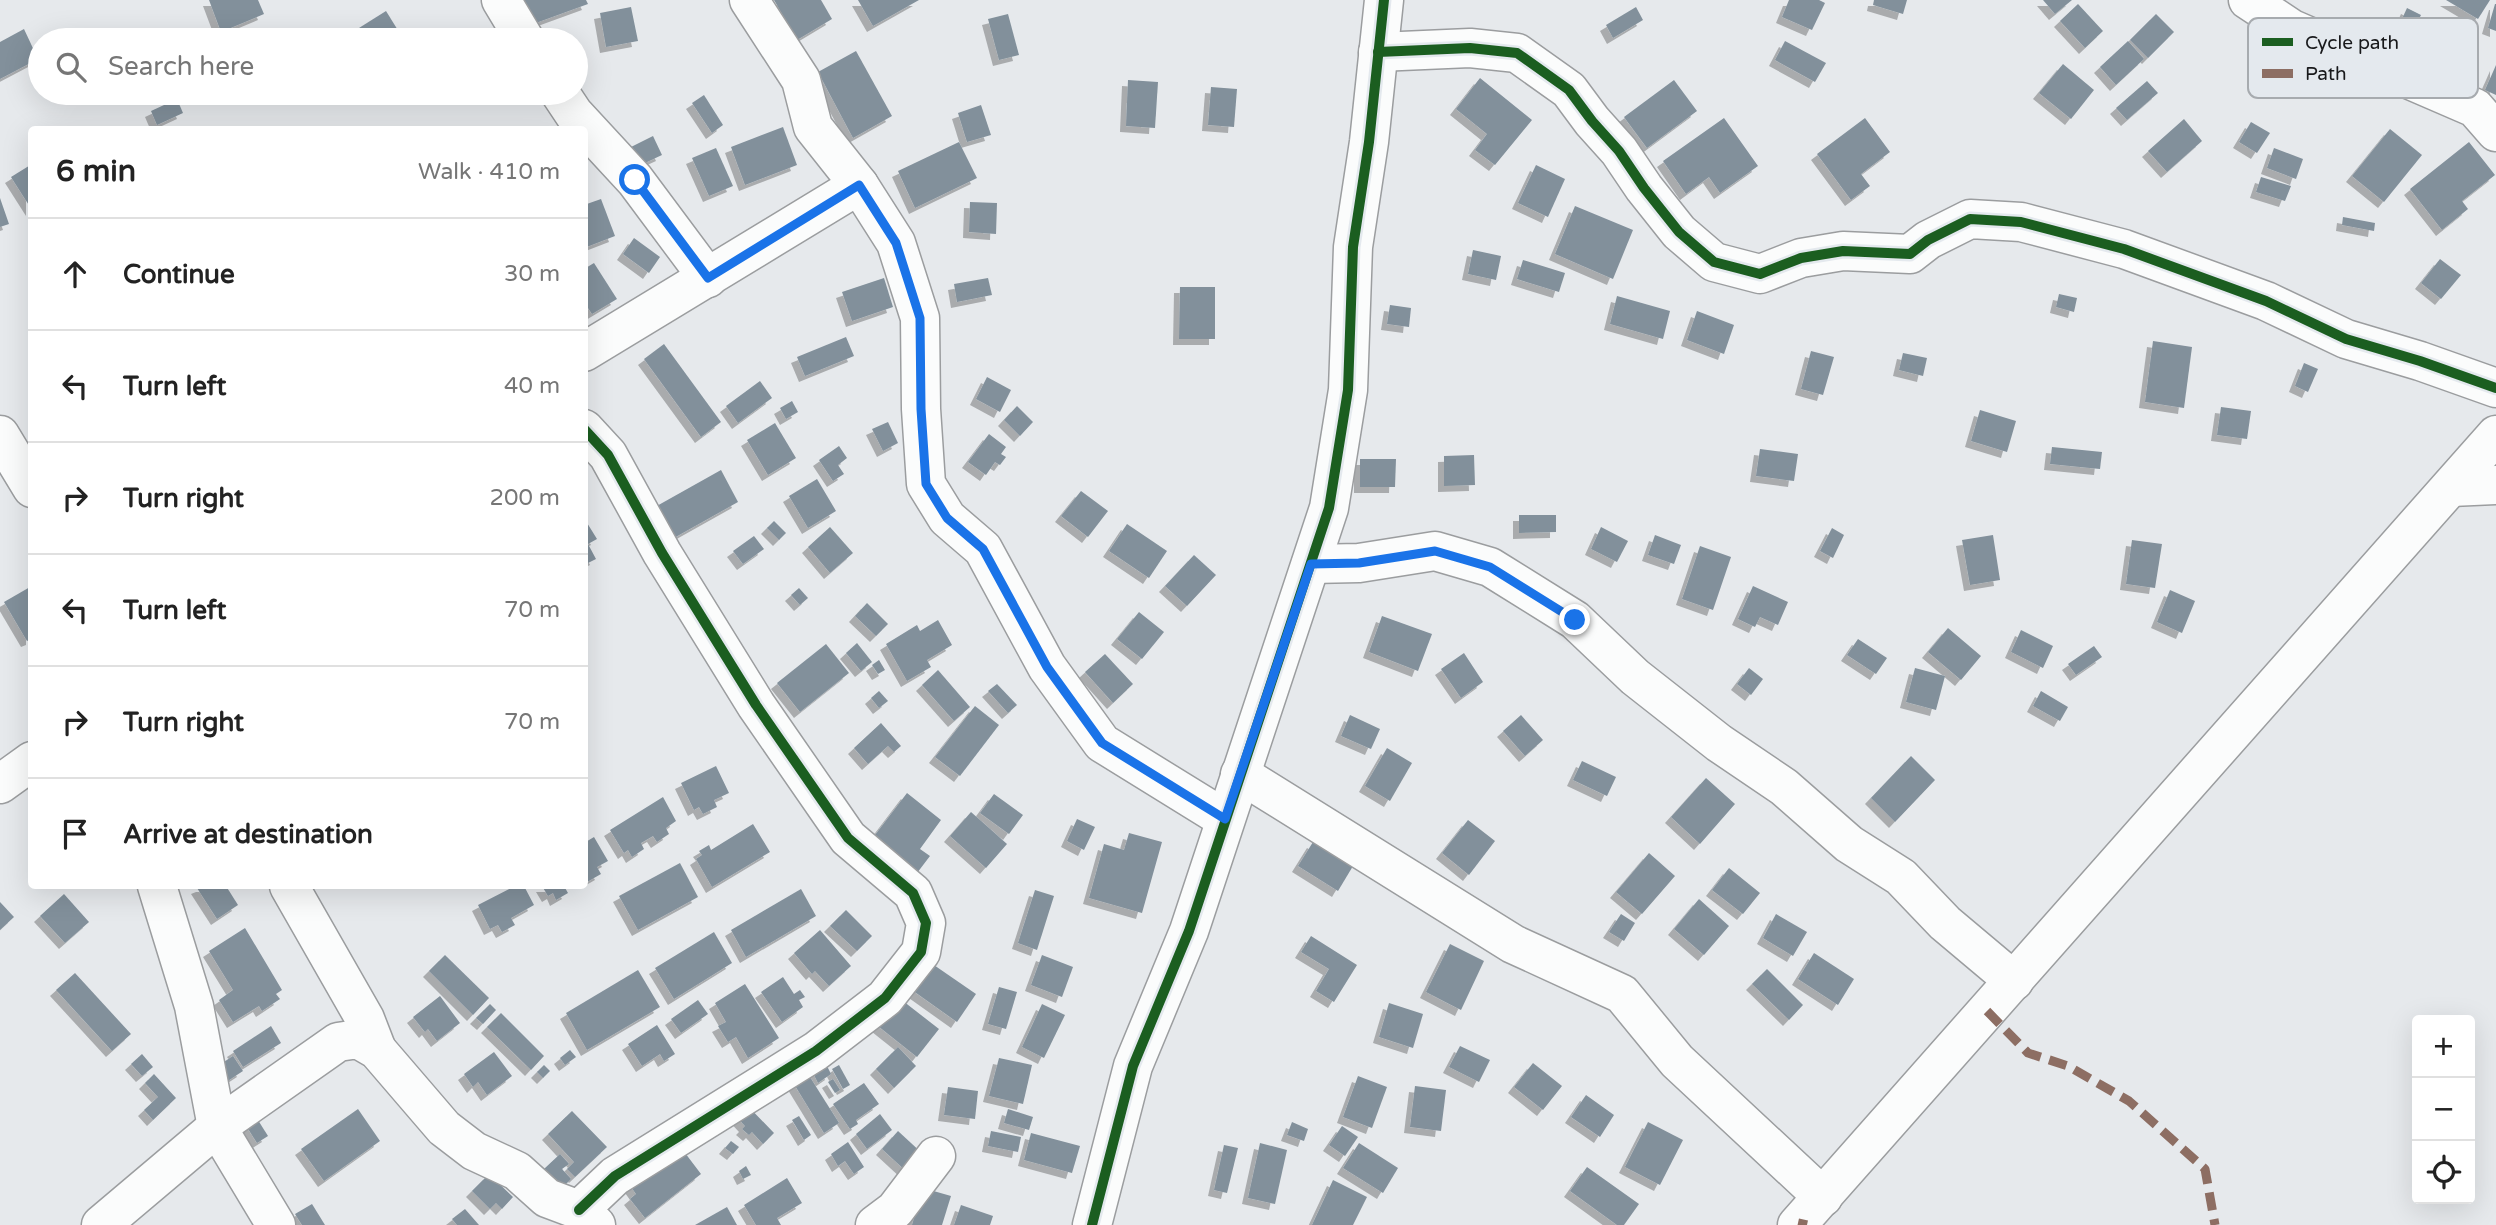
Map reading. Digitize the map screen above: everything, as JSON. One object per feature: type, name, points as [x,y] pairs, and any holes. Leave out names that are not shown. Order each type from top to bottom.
[{"type":"street","points":[[501,0],[518,28]]},
{"type":"street","points":[[749,0],[801,80],[813,127],[859,185],[896,243],[920,318],[921,409],[926,484],[947,518],[983,549],[1047,667],[1102,743],[1225,819]]},
{"type":"street","points":[[1092,1225],[1133,1066],[1189,931],[1329,508],[1348,390],[1353,247],[1369,142],[1384,0]]},
{"type":"street","points":[[2248,0],[2275,18]]},
{"type":"street","points":[[1378,52],[1470,48],[1517,53],[1569,90],[1619,151],[1679,232],[1714,262],[1760,274],[1801,258],[1843,251],[1910,254],[1928,240],[1970,219],[2021,222],[2124,249],[2266,301],[2346,339],[2496,388]]},
{"type":"street","points":[[2452,98],[2475,108],[2496,132]]},
{"type":"street","points":[[568,105],[585,126]]},
{"type":"street","points":[[588,129],[635,180],[708,278]]},
{"type":"street","points":[[588,350],[859,185]]},
{"type":"street","points":[[100,1225],[217,1128],[338,1042],[358,1039],[377,1050],[444,1128],[474,1152],[517,1171],[547,1198],[587,1217],[615,1176],[816,1051],[885,998],[920,952],[926,923],[913,892],[848,838],[755,705],[662,553],[608,455],[588,433]]},
{"type":"street","points":[[0,435],[28,481]]},
{"type":"street","points":[[1797,1225],[2496,435]]},
{"type":"street","points":[[2451,487],[2496,485]]},
{"type":"street","points":[[1311,564],[1359,563],[1435,551],[1490,567],[1575,620],[1635,677],[1719,743],[1783,786],[1849,844],[1901,877],[1945,923],[2014,981]]},
{"type":"street","points":[[0,784],[28,764]]},
{"type":"street","points":[[1240,774],[1514,944],[1622,994],[1677,1061],[1823,1197]]},
{"type":"street","points":[[158,889],[194,1006],[217,1128],[276,1225]]},
{"type":"street","points":[[291,889],[365,1019],[377,1050]]},
{"type":"street","points":[[875,1225],[895,1210],[936,1156]]},
{"type":"building","points":[[209,0],[258,0],[264,14],[231,28],[220,28]]},
{"type":"building","points":[[524,0],[586,0],[588,4],[533,24]]},
{"type":"building","points":[[774,0],[821,0],[832,19],[797,40]]},
{"type":"building","points":[[858,0],[919,0],[873,26]]},
{"type":"building","points":[[1789,0],[1819,0],[1825,3],[1812,30],[1782,17]]},
{"type":"building","points":[[1874,0],[1907,0],[1903,14],[1873,5]]},
{"type":"building","points":[[2043,0],[2072,0],[2055,14]]},
{"type":"building","points":[[2446,0],[2490,0],[2476,18]]},
{"type":"building","points":[[2078,4],[2103,31],[2085,48],[2060,21]]},
{"type":"building","points":[[2496,4],[2496,31],[2488,28]]},
{"type":"building","points":[[631,7],[638,41],[606,47],[600,13]]},
{"type":"building","points":[[1636,7],[1643,20],[1613,38],[1606,25]]},
{"type":"building","points":[[2407,8],[2421,15],[2420,18],[2402,18]]},
{"type":"building","points":[[386,11],[397,28],[359,28]]},
{"type":"building","points":[[1008,14],[1019,55],[999,60],[988,19]]},
{"type":"building","points":[[2156,14],[2174,32],[2148,58],[2130,40]]},
{"type":"building","points":[[24,29],[28,38],[28,64],[0,79],[0,42]]},
{"type":"building","points":[[1785,41],[1826,63],[1815,82],[1775,60]]},
{"type":"building","points":[[2128,41],[2144,59],[2116,85],[2100,67]]},
{"type":"building","points":[[856,51],[892,116],[853,138],[818,72]]},
{"type":"building","points":[[2063,64],[2094,90],[2071,119],[2039,93]]},
{"type":"building","points":[[2496,65],[2496,95],[2485,90]]},
{"type":"building","points":[[1480,78],[1532,120],[1495,165],[1475,150],[1487,134],[1456,109]]},
{"type":"building","points":[[1128,80],[1158,82],[1155,128],[1126,126]]},
{"type":"building","points":[[1674,80],[1697,111],[1647,148],[1624,117]]},
{"type":"building","points":[[2147,81],[2158,93],[2127,120],[2116,108]]},
{"type":"building","points":[[1211,87],[1237,89],[1234,127],[1208,125]]},
{"type":"building","points":[[704,95],[723,125],[712,133],[692,103]]},
{"type":"building","points":[[164,105],[180,105],[183,113],[157,125],[151,111]]},
{"type":"building","points":[[981,105],[991,135],[967,142],[958,113]]},
{"type":"building","points":[[1724,118],[1758,166],[1720,193],[1709,177],[1686,194],[1663,161]]},
{"type":"building","points":[[1865,118],[1890,152],[1861,174],[1870,186],[1851,200],[1817,154]]},
{"type":"building","points":[[2184,119],[2202,141],[2167,172],[2148,151]]},
{"type":"building","points":[[2251,122],[2270,133],[2257,153],[2239,142]]},
{"type":"building","points":[[783,127],[797,165],[745,185],[731,147]]},
{"type":"building","points":[[2390,129],[2422,155],[2384,202],[2352,176]]},
{"type":"building","points":[[653,136],[662,155],[632,169],[623,151]]},
{"type":"building","points":[[959,142],[977,178],[915,208],[898,171]]},
{"type":"building","points":[[2469,142],[2495,175],[2462,201],[2468,209],[2442,230],[2410,189]]},
{"type":"building","points":[[716,148],[733,186],[709,196],[692,158]]},
{"type":"building","points":[[2274,148],[2303,159],[2296,179],[2267,168]]},
{"type":"building","points":[[1536,165],[1565,179],[1548,217],[1518,203]]},
{"type":"building","points":[[28,166],[28,204],[11,177]]},
{"type":"building","points":[[2261,177],[2291,186],[2285,201],[2256,192]]},
{"type":"building","points":[[0,198],[9,224],[0,227]]},
{"type":"building","points":[[601,199],[615,236],[588,246],[588,204]]},
{"type":"building","points":[[970,202],[997,203],[996,234],[969,232]]},
{"type":"building","points":[[1575,206],[1633,230],[1613,279],[1555,254]]},
{"type":"building","points":[[2343,217],[2375,223],[2374,231],[2342,225]]},
{"type":"building","points":[[634,238],[660,257],[649,273],[623,254]]},
{"type":"building","points":[[1473,250],[1501,256],[1496,280],[1468,274]]},
{"type":"building","points":[[2440,259],[2461,275],[2441,299],[2421,283]]},
{"type":"building","points":[[1523,260],[1565,273],[1559,292],[1517,279]]},
{"type":"building","points":[[594,263],[617,299],[592,314],[588,308],[588,267]]},
{"type":"building","points":[[884,278],[893,307],[852,321],[842,292]]},
{"type":"building","points":[[988,278],[992,295],[957,302],[954,284]]},
{"type":"building","points":[[1180,287],[1215,287],[1215,339],[1179,339]]},
{"type":"building","points":[[2059,294],[2077,298],[2074,312],[2056,307]]},
{"type":"building","points":[[1617,296],[1670,311],[1663,339],[1610,324]]},
{"type":"building","points":[[1390,305],[1411,308],[1409,327],[1387,324]]},
{"type":"building","points":[[1697,311],[1734,325],[1724,354],[1687,340]]},
{"type":"building","points":[[846,337],[854,356],[805,376],[797,357]]},
{"type":"building","points":[[2153,341],[2192,347],[2184,408],[2145,402]]},
{"type":"building","points":[[664,344],[721,422],[701,437],[644,359]]},
{"type":"building","points":[[1811,351],[1834,357],[1823,395],[1801,389]]},
{"type":"building","points":[[1903,353],[1927,358],[1923,376],[1899,370]]},
{"type":"building","points":[[2304,363],[2318,369],[2308,392],[2295,386]]},
{"type":"building","points":[[987,377],[1011,390],[1000,412],[976,399]]},
{"type":"building","points":[[760,381],[772,398],[738,423],[726,406]]},
{"type":"building","points":[[792,401],[798,412],[786,419],[780,408]]},
{"type":"building","points":[[1017,406],[1033,422],[1020,436],[1004,420]]},
{"type":"building","points":[[2221,407],[2251,411],[2247,439],[2217,435]]},
{"type":"building","points":[[1980,410],[2016,421],[2007,452],[1971,441]]},
{"type":"building","points":[[888,422],[898,443],[883,451],[872,429]]},
{"type":"building","points":[[775,423],[796,458],[768,475],[747,440]]},
{"type":"building","points":[[989,434],[1006,447],[1001,454],[1006,457],[1000,465],[995,462],[986,475],[968,462]]},
{"type":"building","points":[[839,446],[847,458],[838,465],[844,474],[833,481],[819,460]]},
{"type":"building","points":[[2052,447],[2102,452],[2100,469],[2050,464]]},
{"type":"building","points":[[1760,449],[1798,454],[1794,481],[1756,476]]},
{"type":"building","points":[[1474,455],[1475,485],[1444,486],[1444,456]]},
{"type":"building","points":[[1360,459],[1396,459],[1395,487],[1360,487]]},
{"type":"building","points":[[721,470],[738,502],[672,539],[655,507]]},
{"type":"building","points":[[817,479],[836,511],[808,528],[789,496]]},
{"type":"building","points":[[1081,491],[1108,511],[1088,537],[1061,516]]},
{"type":"building","points":[[1519,515],[1556,515],[1556,532],[1519,533]]},
{"type":"building","points":[[774,521],[786,533],[779,540],[767,528]]},
{"type":"building","points":[[588,524],[597,539],[588,544]]},
{"type":"building","points":[[1127,524],[1167,551],[1149,578],[1109,551]]},
{"type":"building","points":[[830,527],[853,553],[830,573],[808,547]]},
{"type":"building","points":[[1601,527],[1628,541],[1617,562],[1591,549]]},
{"type":"building","points":[[1832,528],[1844,535],[1833,558],[1820,551]]},
{"type":"building","points":[[1655,535],[1681,545],[1674,564],[1648,555]]},
{"type":"building","points":[[1993,535],[2000,580],[1970,585],[1962,540]]},
{"type":"building","points":[[754,536],[764,549],[743,564],[733,551]]},
{"type":"building","points":[[2132,540],[2162,544],[2155,588],[2126,584]]},
{"type":"building","points":[[588,544],[596,559],[588,563]]},
{"type":"building","points":[[1700,546],[1731,557],[1713,610],[1682,599]]},
{"type":"building","points":[[1194,555],[1216,575],[1187,606],[1165,586]]},
{"type":"building","points":[[1753,586],[1788,602],[1778,625],[1760,617],[1755,627],[1738,619]]},
{"type":"building","points":[[28,588],[28,641],[27,641],[4,602]]},
{"type":"building","points":[[799,588],[808,598],[800,605],[791,595]]},
{"type":"building","points":[[2170,590],[2195,601],[2182,633],[2157,622]]},
{"type":"building","points":[[867,603],[888,624],[876,636],[855,616]]},
{"type":"building","points":[[1139,612],[1164,632],[1142,659],[1117,639]]},
{"type":"building","points":[[1382,616],[1432,634],[1418,671],[1369,652]]},
{"type":"building","points":[[938,620],[952,645],[927,660],[931,667],[907,681],[886,644],[917,625],[920,631]]},
{"type":"building","points":[[1948,628],[1981,656],[1961,680],[1928,652]]},
{"type":"building","points":[[2021,630],[2053,646],[2043,668],[2011,652]]},
{"type":"building","points":[[1858,639],[1887,658],[1876,674],[1847,655]]},
{"type":"building","points":[[857,643],[872,662],[861,671],[846,653]]},
{"type":"building","points":[[826,644],[849,673],[800,712],[777,683]]},
{"type":"building","points":[[2094,646],[2102,657],[2076,675],[2068,664]]},
{"type":"building","points":[[1464,653],[1483,682],[1461,698],[1441,669]]},
{"type":"building","points":[[1105,654],[1133,684],[1113,703],[1085,672]]},
{"type":"building","points":[[879,660],[885,670],[878,674],[872,665]]},
{"type":"building","points":[[1749,668],[1763,679],[1751,695],[1737,684]]},
{"type":"building","points":[[1915,668],[1945,676],[1936,710],[1906,702]]},
{"type":"building","points":[[938,670],[970,707],[954,721],[922,685]]},
{"type":"building","points":[[997,684],[1017,705],[1008,713],[988,691]]},
{"type":"building","points":[[879,691],[888,701],[879,708],[871,698]]},
{"type":"building","points":[[2041,691],[2068,707],[2060,721],[2033,706]]},
{"type":"building","points":[[975,706],[999,725],[960,776],[935,757]]},
{"type":"building","points":[[1350,715],[1380,729],[1371,749],[1341,736]]},
{"type":"building","points":[[1521,715],[1543,740],[1525,756],[1503,731]]},
{"type":"building","points":[[881,723],[901,746],[894,752],[888,746],[868,764],[854,748]]},
{"type":"building","points":[[1387,748],[1412,763],[1390,801],[1365,786]]},
{"type":"building","points":[[1911,756],[1935,780],[1895,822],[1871,798]]},
{"type":"building","points":[[1582,761],[1616,777],[1607,796],[1573,780]]},
{"type":"building","points":[[716,766],[729,793],[714,800],[717,807],[703,814],[699,807],[694,810],[681,783]]},
{"type":"building","points":[[1706,778],[1735,804],[1700,844],[1671,817]]},
{"type":"building","points":[[907,793],[941,820],[920,849],[930,856],[914,877],[869,843]]},
{"type":"building","points":[[994,794],[1023,815],[1009,834],[980,813]]},
{"type":"building","points":[[663,797],[676,821],[666,828],[669,834],[657,842],[653,836],[641,843],[644,849],[632,857],[628,850],[624,853],[610,830]]},
{"type":"building","points":[[971,812],[1007,844],[986,868],[950,836]]},
{"type":"building","points":[[1077,819],[1095,827],[1084,850],[1067,841]]},
{"type":"building","points":[[1468,820],[1495,841],[1469,875],[1442,853]]},
{"type":"building","points":[[753,824],[770,852],[712,887],[696,859],[702,855],[699,851],[709,845],[711,850]]},
{"type":"building","points":[[1129,833],[1162,842],[1142,913],[1089,898],[1104,844],[1124,850]]},
{"type":"building","points":[[594,837],[608,861],[597,867],[601,874],[588,881],[588,841]]},
{"type":"building","points":[[1313,842],[1353,866],[1338,891],[1298,866]]},
{"type":"building","points":[[1649,853],[1675,876],[1642,914],[1616,892]]},
{"type":"building","points":[[680,863],[698,897],[638,930],[619,896]]},
{"type":"building","points":[[1729,868],[1760,893],[1743,914],[1712,890]]},
{"type":"building","points":[[198,889],[228,889],[238,905],[217,919]]},
{"type":"building","points":[[509,889],[526,889],[534,905],[511,918],[515,925],[502,932],[498,925],[490,929],[478,905]]},
{"type":"building","points":[[544,889],[566,889],[568,893],[556,900],[553,893],[548,896]]},
{"type":"building","points":[[801,889],[816,916],[746,957],[731,930]]},
{"type":"building","points":[[1035,890],[1054,896],[1037,950],[1018,943]]},
{"type":"building","points":[[64,894],[89,922],[65,943],[40,916]]},
{"type":"building","points":[[1699,899],[1729,926],[1704,955],[1674,929]]},
{"type":"building","points":[[0,902],[14,917],[0,930]]},
{"type":"building","points":[[846,910],[872,936],[857,951],[830,926]]},
{"type":"building","points":[[1621,914],[1635,923],[1624,941],[1609,932]]},
{"type":"building","points":[[1776,914],[1807,932],[1793,956],[1763,938]]},
{"type":"building","points":[[245,928],[282,990],[276,994],[280,999],[262,1011],[259,1006],[233,1022],[219,1000],[233,990],[209,951]]},
{"type":"building","points":[[820,930],[851,966],[829,986],[815,971],[812,974],[794,953]]},
{"type":"building","points":[[714,932],[732,963],[674,999],[655,968]]},
{"type":"building","points":[[1311,936],[1357,965],[1334,1002],[1316,991],[1329,969],[1301,952]]},
{"type":"building","points":[[1450,944],[1484,961],[1461,1010],[1426,992]]},
{"type":"building","points":[[1814,953],[1854,979],[1838,1005],[1798,979]]},
{"type":"building","points":[[445,955],[489,998],[473,1015],[429,971]]},
{"type":"building","points":[[1042,955],[1073,967],[1062,997],[1031,985]]},
{"type":"building","points":[[931,963],[976,994],[957,1022],[912,990]]},
{"type":"building","points":[[1767,969],[1803,1005],[1789,1020],[1752,984]]},
{"type":"building","points":[[638,970],[660,1007],[587,1050],[566,1013]]},
{"type":"building","points":[[75,973],[131,1034],[112,1051],[56,990]]},
{"type":"building","points":[[783,977],[794,994],[800,990],[805,997],[799,1000],[803,1007],[782,1022],[761,992]]},
{"type":"building","points":[[745,984],[779,1038],[748,1058],[736,1037],[728,1042],[718,1026],[726,1022],[715,1003]]},
{"type":"building","points":[[999,987],[1017,992],[1006,1029],[988,1024]]},
{"type":"building","points":[[894,994],[939,1029],[917,1057],[873,1022]]},
{"type":"building","points":[[440,996],[460,1023],[437,1041],[428,1029],[425,1032],[413,1017]]},
{"type":"building","points":[[698,1000],[708,1014],[681,1033],[671,1019]]},
{"type":"building","points":[[1389,1003],[1423,1014],[1413,1048],[1379,1037]]},
{"type":"building","points":[[490,1004],[496,1010],[483,1024],[476,1018]]},
{"type":"building","points":[[1042,1004],[1065,1015],[1044,1058],[1022,1047]]},
{"type":"building","points":[[501,1013],[544,1056],[531,1070],[487,1027]]},
{"type":"building","points":[[657,1025],[675,1054],[664,1061],[660,1054],[642,1066],[628,1044]]},
{"type":"building","points":[[271,1026],[281,1043],[243,1067],[233,1051]]},
{"type":"building","points":[[1460,1046],[1490,1060],[1479,1082],[1449,1067]]},
{"type":"building","points":[[898,1047],[916,1066],[894,1088],[876,1069]]},
{"type":"building","points":[[570,1050],[576,1057],[565,1065],[560,1058]]},
{"type":"building","points":[[494,1052],[512,1076],[487,1095],[478,1082],[473,1087],[464,1074]]},
{"type":"building","points":[[142,1054],[153,1067],[142,1076],[131,1064]]},
{"type":"building","points":[[233,1056],[243,1071],[220,1086],[210,1071]]},
{"type":"building","points":[[999,1058],[1032,1065],[1023,1104],[989,1096]]},
{"type":"building","points":[[807,1061],[827,1066],[831,1074],[818,1083]]},
{"type":"building","points":[[1533,1063],[1562,1086],[1543,1110],[1514,1087]]},
{"type":"building","points":[[544,1065],[550,1071],[543,1078],[537,1072]]},
{"type":"building","points":[[839,1065],[850,1085],[843,1089],[832,1069]]},
{"type":"building","points":[[154,1074],[176,1098],[153,1120],[144,1110],[158,1097],[145,1083]]},
{"type":"building","points":[[808,1074],[839,1123],[824,1133],[794,1084]]},
{"type":"building","points":[[1358,1076],[1387,1087],[1372,1128],[1343,1117]]},
{"type":"building","points":[[833,1079],[840,1090],[835,1093],[828,1082]]},
{"type":"building","points":[[864,1083],[879,1104],[856,1120],[858,1124],[850,1129],[833,1104]]},
{"type":"building","points":[[1415,1086],[1446,1090],[1441,1131],[1410,1127]]},
{"type":"building","points":[[948,1087],[978,1091],[975,1119],[944,1115]]},
{"type":"building","points":[[1586,1095],[1614,1115],[1600,1137],[1571,1117]]},
{"type":"building","points":[[743,1101],[774,1133],[763,1144],[752,1132],[749,1135],[742,1129],[745,1126],[732,1112]]},
{"type":"building","points":[[358,1109],[380,1141],[324,1181],[301,1149]]},
{"type":"building","points":[[1008,1109],[1033,1117],[1029,1130],[1004,1123]]},
{"type":"building","points":[[572,1111],[607,1147],[575,1177],[567,1169],[574,1162],[548,1134]]},
{"type":"building","points":[[880,1114],[892,1130],[867,1149],[856,1134]]},
{"type":"building","points":[[799,1116],[811,1135],[804,1140],[792,1120]]},
{"type":"building","points":[[256,1117],[268,1136],[257,1143],[245,1124]]},
{"type":"building","points":[[1292,1122],[1308,1129],[1304,1141],[1287,1135]]},
{"type":"building","points":[[1648,1122],[1683,1140],[1660,1185],[1625,1167]]},
{"type":"building","points":[[1342,1126],[1358,1137],[1345,1156],[1329,1145]]},
{"type":"building","points":[[898,1131],[924,1155],[908,1173],[882,1149]]},
{"type":"building","points":[[991,1131],[1021,1137],[1018,1152],[988,1146]]},
{"type":"building","points":[[1031,1133],[1080,1146],[1072,1173],[1024,1160]]},
{"type":"building","points":[[731,1141],[739,1147],[733,1154],[725,1148]]},
{"type":"building","points":[[848,1142],[864,1167],[854,1174],[845,1161],[838,1166],[831,1154]]},
{"type":"building","points":[[1260,1143],[1287,1150],[1275,1204],[1248,1198]]},
{"type":"building","points":[[1359,1143],[1398,1168],[1383,1193],[1343,1168]]},
{"type":"building","points":[[679,1145],[701,1174],[645,1218],[630,1199],[636,1194],[629,1184]]},
{"type":"building","points":[[1224,1145],[1238,1148],[1227,1193],[1214,1190]]},
{"type":"building","points":[[560,1154],[569,1164],[562,1169],[571,1179],[562,1188],[544,1169]]},
{"type":"building","points":[[746,1166],[751,1175],[743,1179],[739,1171]]},
{"type":"building","points":[[1587,1167],[1639,1204],[1624,1225],[1617,1225],[1570,1191]]},
{"type":"building","points":[[489,1174],[513,1197],[502,1209],[496,1203],[490,1209],[472,1191]]},
{"type":"building","points":[[787,1178],[802,1203],[777,1218],[781,1225],[756,1225],[744,1205]]},
{"type":"building","points":[[1333,1180],[1367,1197],[1353,1225],[1312,1225]]},
{"type":"building","points":[[923,1188],[951,1196],[942,1225],[912,1225]]},
{"type":"building","points":[[312,1204],[325,1225],[302,1225],[295,1214]]},
{"type":"building","points":[[961,1205],[993,1216],[990,1225],[954,1225]]},
{"type":"building","points":[[727,1207],[737,1225],[695,1225]]},
{"type":"building","points":[[465,1209],[479,1225],[457,1225],[452,1219]]},
{"type":"marked path","points":[[1987,1011],[2028,1053],[2068,1066],[2129,1101],[2205,1169],[2215,1225]]},
{"type":"marked path","points":[[1798,1223],[1807,1225]]},
{"type":"cycle path","points":[[1092,1225],[1133,1066],[1189,931],[1329,508],[1348,390],[1353,247],[1369,142],[1384,0]]},
{"type":"cycle path","points":[[1378,52],[1470,48],[1517,53],[1569,90],[1619,151],[1679,232],[1714,262],[1760,274],[1801,258],[1843,251],[1910,254],[1928,240],[1970,219],[2021,222],[2124,249],[2266,301],[2346,339],[2496,388]]},
{"type":"cycle path","points":[[579,1210],[615,1176],[816,1051],[885,998],[921,952],[926,923],[913,893],[848,838],[756,705],[662,553],[608,455],[588,433]]},
{"type":"route","points":[[635,180],[708,278],[859,185],[896,243],[920,318],[921,409],[926,484],[947,518],[983,549],[1047,667],[1102,743],[1225,819],[1311,564],[1359,563],[1435,551],[1490,567],[1575,620]]}]
